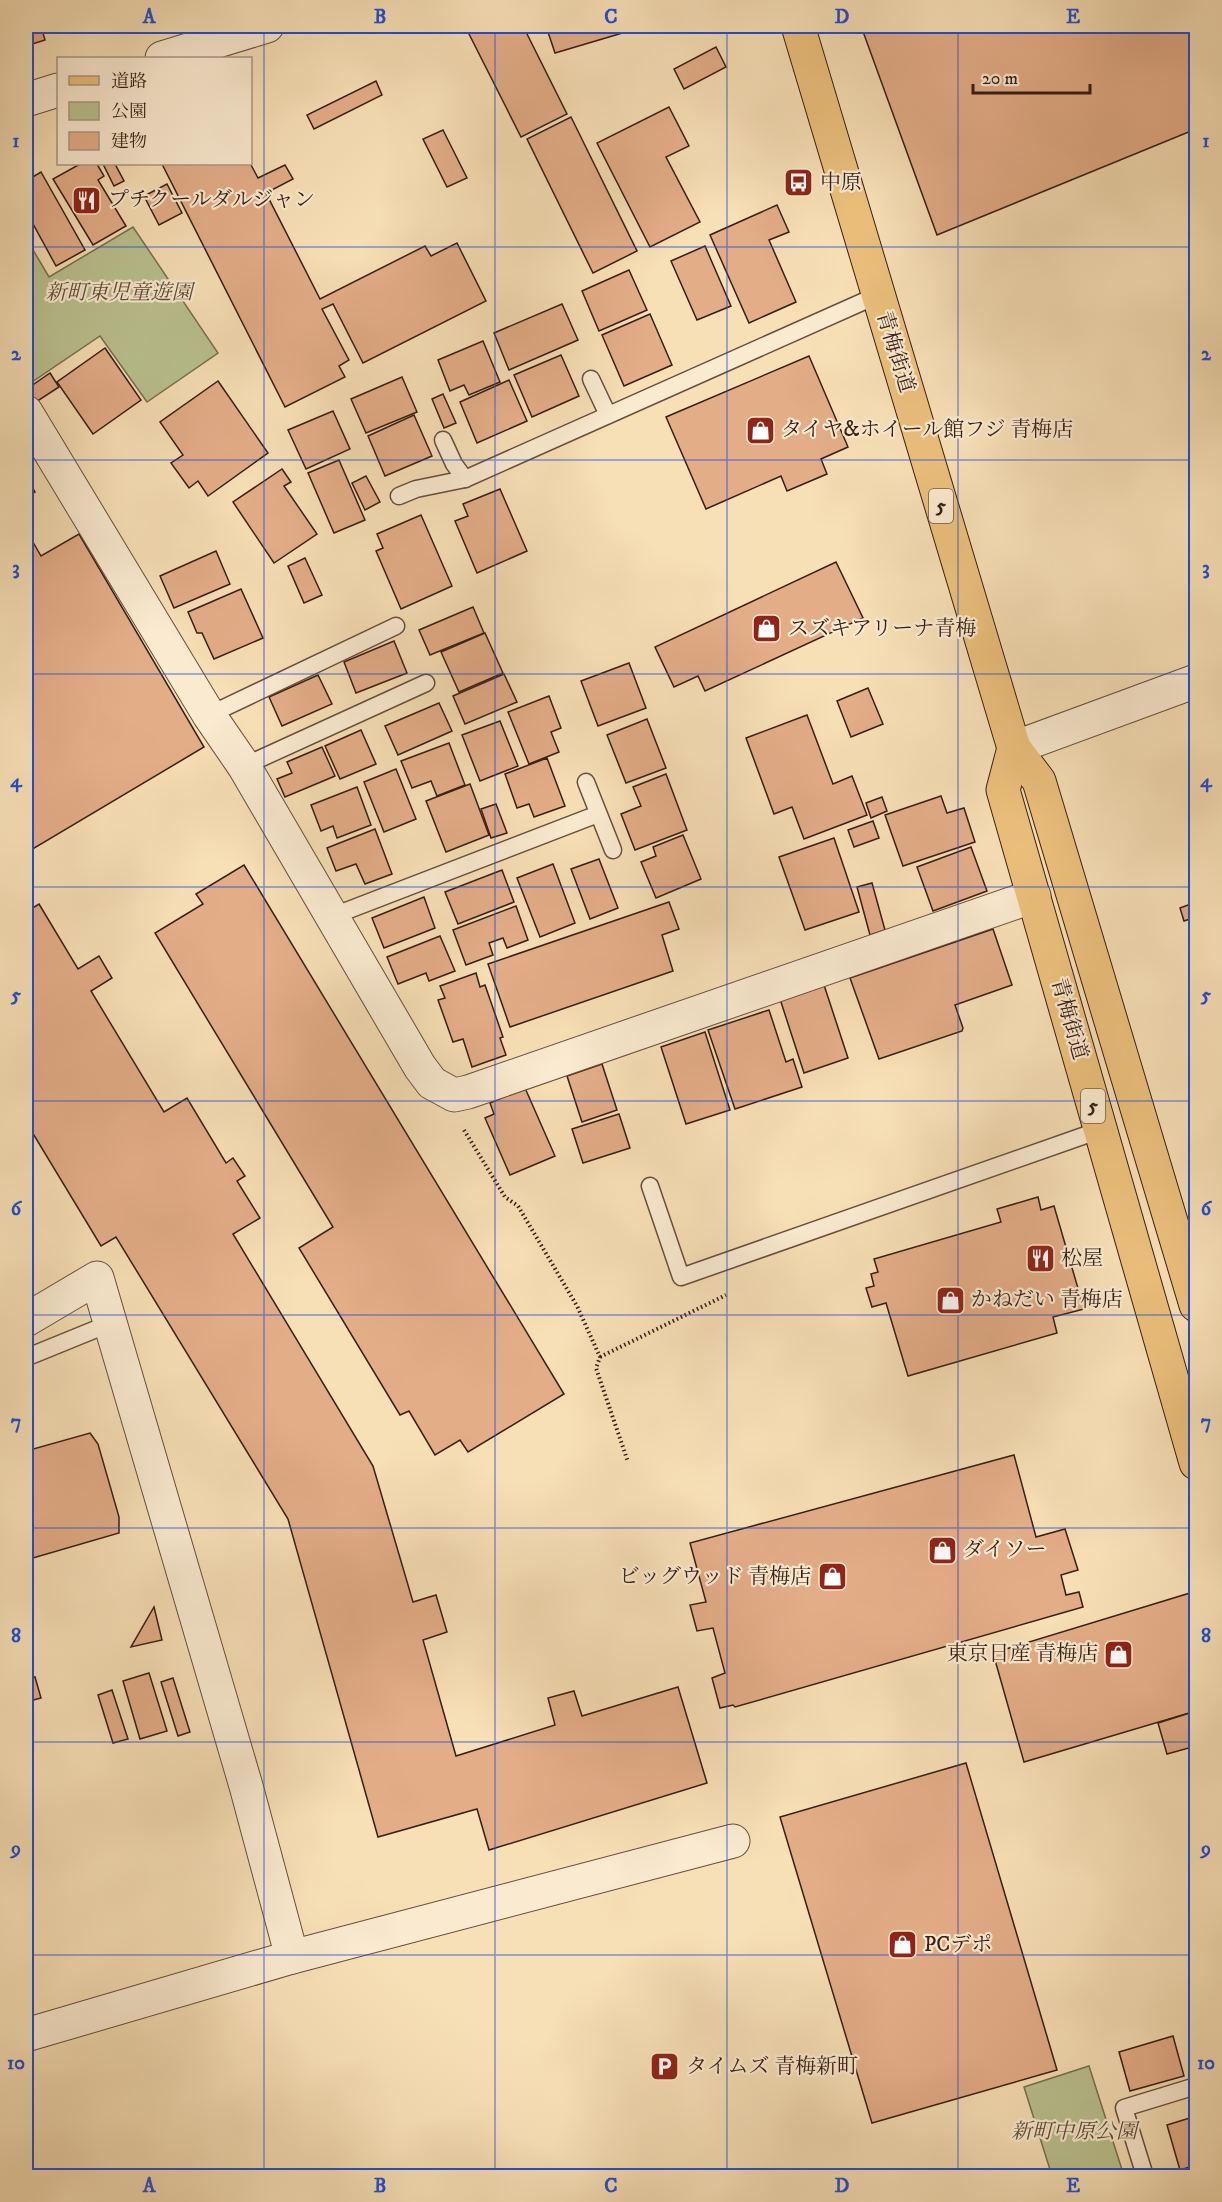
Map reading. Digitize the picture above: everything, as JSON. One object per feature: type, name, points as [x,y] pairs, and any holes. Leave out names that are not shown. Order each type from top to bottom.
[{"type":"main road","name":"青梅街道","points":[[798,26],[1014,748],[1039,781],[1197,1305]]},
{"type":"main road","name":"青梅街道","points":[[1014,748],[1003,790],[1197,1463]]},
{"type":"street","points":[[165,57],[267,26]]},
{"type":"street","points":[[26,100],[57,90]]},
{"type":"street","points":[[26,412],[209,715],[244,766],[420,1067],[432,1083],[454,1095],[1034,896]]},
{"type":"street","points":[[1014,748],[1197,681]]},
{"type":"street","points":[[26,1320],[97,1278],[246,1786],[292,1958]]},
{"type":"street","points":[[26,2035],[292,1958],[733,1841]]},
{"type":"lane","points":[[399,496],[416,489],[465,478],[878,295]]},
{"type":"lane","points":[[591,379],[608,415]]},
{"type":"lane","points":[[443,440],[454,464],[465,478]]},
{"type":"lane","points":[[209,715],[396,626]]},
{"type":"lane","points":[[244,766],[426,682]]},
{"type":"lane","points":[[586,782],[613,850]]},
{"type":"lane","points":[[333,916],[598,814]]},
{"type":"lane","points":[[650,1186],[681,1277],[1100,1130]]},
{"type":"lane","points":[[30,1356],[111,1323]]},
{"type":"lane","points":[[1145,2176],[1125,2108],[1197,2086]]},
{"type":"path","points":[[454,1095],[451,1109],[505,1197],[518,1206],[577,1306],[600,1357]]},
{"type":"path","points":[[628,1462],[596,1368],[600,1357],[736,1289]]},
{"type":"green space","name":"新町東児童遊園","points":[[133,227],[218,353],[147,402],[100,336],[26,386],[26,238],[49,277]]},
{"type":"green space","name":"新町中原公園","points":[[1089,2066],[1124,2176],[1052,2176],[1024,2087]]},
{"type":"building","points":[[26,26],[41,26],[45,40],[26,46]]},
{"type":"building","points":[[465,26],[523,26],[567,114],[521,137]]},
{"type":"building","points":[[546,26],[646,26],[555,53]]},
{"type":"building","points":[[861,26],[1196,26],[1196,129],[937,235]]},
{"type":"building","points":[[716,47],[726,67],[684,89],[674,69]]},
{"type":"building","points":[[376,81],[382,95],[314,129],[307,115]]},
{"type":"building","points":[[669,107],[689,146],[666,157],[700,222],[650,247],[597,143]]},
{"type":"building","points":[[571,117],[637,251],[593,273],[527,139]]},
{"type":"building","points":[[443,130],[467,178],[447,187],[423,139]]},
{"type":"building","points":[[78,165],[98,165],[104,176],[98,180],[126,226],[93,245],[53,179]]},
{"type":"building","points":[[104,165],[116,165],[124,181],[114,186]]},
{"type":"building","points":[[163,165],[251,165],[258,178],[285,165],[293,179],[266,193],[320,299],[425,246],[431,256],[457,243],[486,301],[363,363],[333,304],[322,309],[349,360],[339,366],[345,377],[285,407]]},
{"type":"building","points":[[41,172],[85,250],[56,266],[26,211],[26,181]]},
{"type":"building","points":[[167,184],[182,213],[159,225],[144,196]]},
{"type":"building","points":[[777,205],[789,232],[769,240],[796,302],[749,323],[710,235]]},
{"type":"building","points":[[705,246],[731,306],[697,320],[671,261]]},
{"type":"building","points":[[629,270],[647,310],[599,331],[582,291]]},
{"type":"building","points":[[562,304],[578,340],[509,370],[494,333]]},
{"type":"building","points":[[650,314],[672,365],[624,386],[602,335]]},
{"type":"building","points":[[483,341],[500,382],[469,395],[464,385],[450,391],[438,360]]},
{"type":"building","points":[[105,348],[141,400],[93,434],[57,382]]},
{"type":"building","points":[[561,355],[579,396],[532,417],[514,375]]},
{"type":"building","points":[[809,356],[848,447],[821,459],[827,474],[787,491],[781,476],[706,509],[666,417]]},
{"type":"building","points":[[50,373],[59,387],[36,402],[27,389]]},
{"type":"building","points":[[402,377],[417,412],[366,433],[351,399]]},
{"type":"building","points":[[509,380],[527,421],[477,443],[460,402]]},
{"type":"building","points":[[218,381],[268,453],[208,496],[198,481],[189,488],[171,463],[183,455],[160,422]]},
{"type":"building","points":[[443,394],[456,423],[444,428],[432,399]]},
{"type":"building","points":[[333,411],[350,449],[306,469],[288,430]]},
{"type":"building","points":[[414,415],[432,456],[385,476],[368,436]]},
{"type":"building","points":[[339,460],[365,520],[334,533],[308,473]]},
{"type":"building","points":[[282,469],[291,482],[284,486],[317,534],[274,563],[233,502]]},
{"type":"building","points":[[26,476],[35,492],[26,498]]},
{"type":"building","points":[[366,476],[380,502],[365,510],[352,483]]},
{"type":"building","points":[[500,489],[527,551],[477,573],[455,521],[468,516],[463,504]]},
{"type":"building","points":[[421,515],[452,586],[401,609],[376,551],[383,548],[377,534]]},
{"type":"building","points":[[26,530],[41,556],[79,534],[204,747],[26,853]]},
{"type":"building","points":[[216,551],[230,584],[174,608],[160,576]]},
{"type":"building","points":[[305,558],[322,595],[304,603],[288,566]]},
{"type":"building","points":[[836,562],[863,618],[705,691],[698,676],[674,687],[655,647]]},
{"type":"building","points":[[241,589],[263,638],[214,659],[202,633],[197,633],[188,612]]},
{"type":"building","points":[[473,607],[484,633],[430,655],[419,630]]},
{"type":"building","points":[[485,633],[503,673],[459,692],[441,652]]},
{"type":"building","points":[[394,641],[407,673],[356,693],[344,662]]},
{"type":"building","points":[[629,663],[646,708],[598,726],[581,681]]},
{"type":"building","points":[[504,674],[517,702],[465,724],[453,696]]},
{"type":"building","points":[[318,675],[332,704],[282,726],[269,697]]},
{"type":"building","points":[[868,688],[883,724],[851,737],[837,701]]},
{"type":"building","points":[[549,696],[561,728],[551,732],[559,752],[529,764],[508,712]]},
{"type":"building","points":[[439,703],[452,731],[398,755],[385,726]]},
{"type":"building","points":[[807,715],[833,784],[852,776],[867,815],[804,839],[792,807],[774,814],[746,738]]},
{"type":"building","points":[[647,719],[666,768],[626,783],[607,735]]},
{"type":"building","points":[[500,721],[518,766],[480,781],[462,735]]},
{"type":"building","points":[[361,730],[376,764],[340,779],[325,746]]},
{"type":"building","points":[[449,743],[465,785],[437,796],[431,781],[412,788],[401,761]]},
{"type":"building","points":[[322,747],[335,776],[285,797],[277,779],[292,773],[287,762]]},
{"type":"building","points":[[547,758],[565,806],[534,817],[529,804],[517,808],[505,774]]},
{"type":"building","points":[[396,769],[416,819],[384,832],[364,782]]},
{"type":"building","points":[[666,774],[687,830],[635,850],[621,814],[641,806],[633,787]]},
{"type":"building","points":[[470,784],[489,835],[446,852],[426,801]]},
{"type":"building","points":[[357,787],[371,825],[337,838],[333,826],[321,831],[311,805]]},
{"type":"building","points":[[941,796],[947,813],[964,808],[975,842],[903,866],[885,815]]},
{"type":"building","points":[[882,797],[887,811],[871,818],[866,803]]},
{"type":"building","points":[[496,804],[507,833],[491,838],[481,809]]},
{"type":"building","points":[[873,821],[879,838],[854,847],[848,830]]},
{"type":"building","points":[[375,829],[392,874],[365,884],[356,864],[336,871],[327,848]]},
{"type":"building","points":[[683,835],[701,879],[656,898],[641,862],[656,856],[653,847]]},
{"type":"building","points":[[834,838],[859,912],[805,930],[779,857]]},
{"type":"building","points":[[971,847],[987,891],[933,911],[917,867]]},
{"type":"building","points":[[599,859],[618,908],[590,919],[571,869]]},
{"type":"building","points":[[553,864],[575,923],[540,937],[517,878]]},
{"type":"building","points":[[244,865],[564,1394],[468,1452],[460,1440],[435,1455],[409,1411],[400,1415],[299,1248],[333,1227],[155,933],[203,904],[196,894]]},
{"type":"building","points":[[502,870],[514,902],[458,924],[445,892]]},
{"type":"building","points":[[872,883],[885,930],[870,935],[857,887]]},
{"type":"building","points":[[424,897],[435,928],[384,948],[372,918]]},
{"type":"building","points":[[669,902],[679,929],[662,935],[673,971],[510,1027],[488,964]]},
{"type":"building","points":[[1196,902],[1196,917],[1184,921],[1180,908]]},
{"type":"building","points":[[39,904],[78,969],[99,956],[112,978],[91,991],[164,1112],[187,1098],[226,1163],[233,1158],[245,1176],[237,1181],[260,1218],[233,1234],[373,1466],[413,1602],[436,1595],[447,1632],[423,1640],[456,1756],[555,1725],[548,1698],[574,1691],[582,1716],[678,1687],[707,1783],[489,1850],[477,1809],[378,1837],[288,1519],[116,1237],[101,1246],[26,1122],[26,912]]},
{"type":"building","points":[[516,906],[528,940],[507,948],[503,938],[489,943],[493,955],[466,965],[453,930]]},
{"type":"building","points":[[993,929],[1012,985],[955,1005],[962,1031],[879,1059],[850,978]]},
{"type":"building","points":[[440,936],[455,971],[429,981],[426,973],[398,984],[387,957]]},
{"type":"building","points":[[476,973],[480,987],[485,985],[503,1037],[500,1038],[506,1055],[472,1067],[463,1039],[453,1042],[438,1000],[445,998],[440,986]]},
{"type":"building","points":[[824,985],[848,1058],[804,1073],[780,999]]},
{"type":"building","points":[[769,1010],[786,1062],[793,1059],[802,1087],[735,1109],[708,1030]]},
{"type":"building","points":[[705,1032],[730,1110],[686,1124],[661,1047]]},
{"type":"building","points":[[602,1064],[617,1110],[582,1122],[567,1076]]},
{"type":"building","points":[[525,1088],[555,1156],[510,1175],[485,1118],[494,1114],[490,1103]]},
{"type":"building","points":[[619,1114],[630,1148],[583,1163],[572,1129]]},
{"type":"building","points":[[1038,1197],[1041,1210],[1054,1206],[1084,1309],[1053,1317],[1057,1333],[908,1376],[886,1303],[872,1307],[866,1288],[874,1286],[871,1274],[878,1272],[874,1259],[1001,1222],[997,1209]]},
{"type":"building","points":[[90,1433],[98,1444],[119,1517],[119,1533],[26,1560],[26,1451]]},
{"type":"building","points":[[1014,1455],[1036,1537],[1065,1529],[1078,1570],[1061,1575],[1066,1595],[1079,1592],[1083,1607],[735,1707],[733,1705],[720,1708],[712,1678],[725,1673],[713,1628],[697,1631],[690,1605],[706,1602],[690,1543]]},
{"type":"building","points":[[1190,1593],[1196,1613],[1196,1711],[1024,1762],[993,1653]]},
{"type":"building","points":[[154,1607],[162,1640],[131,1647]]},
{"type":"building","points":[[149,1673],[167,1731],[140,1739],[123,1681]]},
{"type":"building","points":[[35,1677],[41,1698],[26,1702],[26,1679]]},
{"type":"building","points":[[173,1678],[190,1732],[178,1736],[161,1682]]},
{"type":"building","points":[[112,1690],[128,1739],[113,1743],[98,1695]]},
{"type":"building","points":[[1196,1711],[1196,1746],[1167,1754],[1158,1723]]},
{"type":"building","points":[[966,1763],[1057,2070],[872,2123],[780,1817]]},
{"type":"building","points":[[1173,2036],[1184,2076],[1130,2091],[1119,2052]]},
{"type":"building","points":[[1196,2116],[1196,2165],[1180,2170],[1167,2125]]},
{"type":"place","name":"中原","points":[[799,183]]},
{"type":"place","name":"プチクールダルジャン","points":[[87,200]]},
{"type":"place","name":"タイヤ&ホイール館フジ 青梅店","points":[[760,430]]},
{"type":"place","name":"スズキアリーナ青梅","points":[[767,629]]},
{"type":"place","name":"松屋","points":[[1040,1259]]},
{"type":"place","name":"かねだい 青梅店","points":[[950,1300]]},
{"type":"place","name":"ダイソー","points":[[942,1550]]},
{"type":"place","name":"ビッグウッド 青梅店","points":[[832,1577]]},
{"type":"place","name":"東京日産 青梅店","points":[[1119,1654]]},
{"type":"place","name":"PCデポ","points":[[903,1945]]},
{"type":"place","name":"タイムズ 青梅新町","points":[[665,2067]]}]
